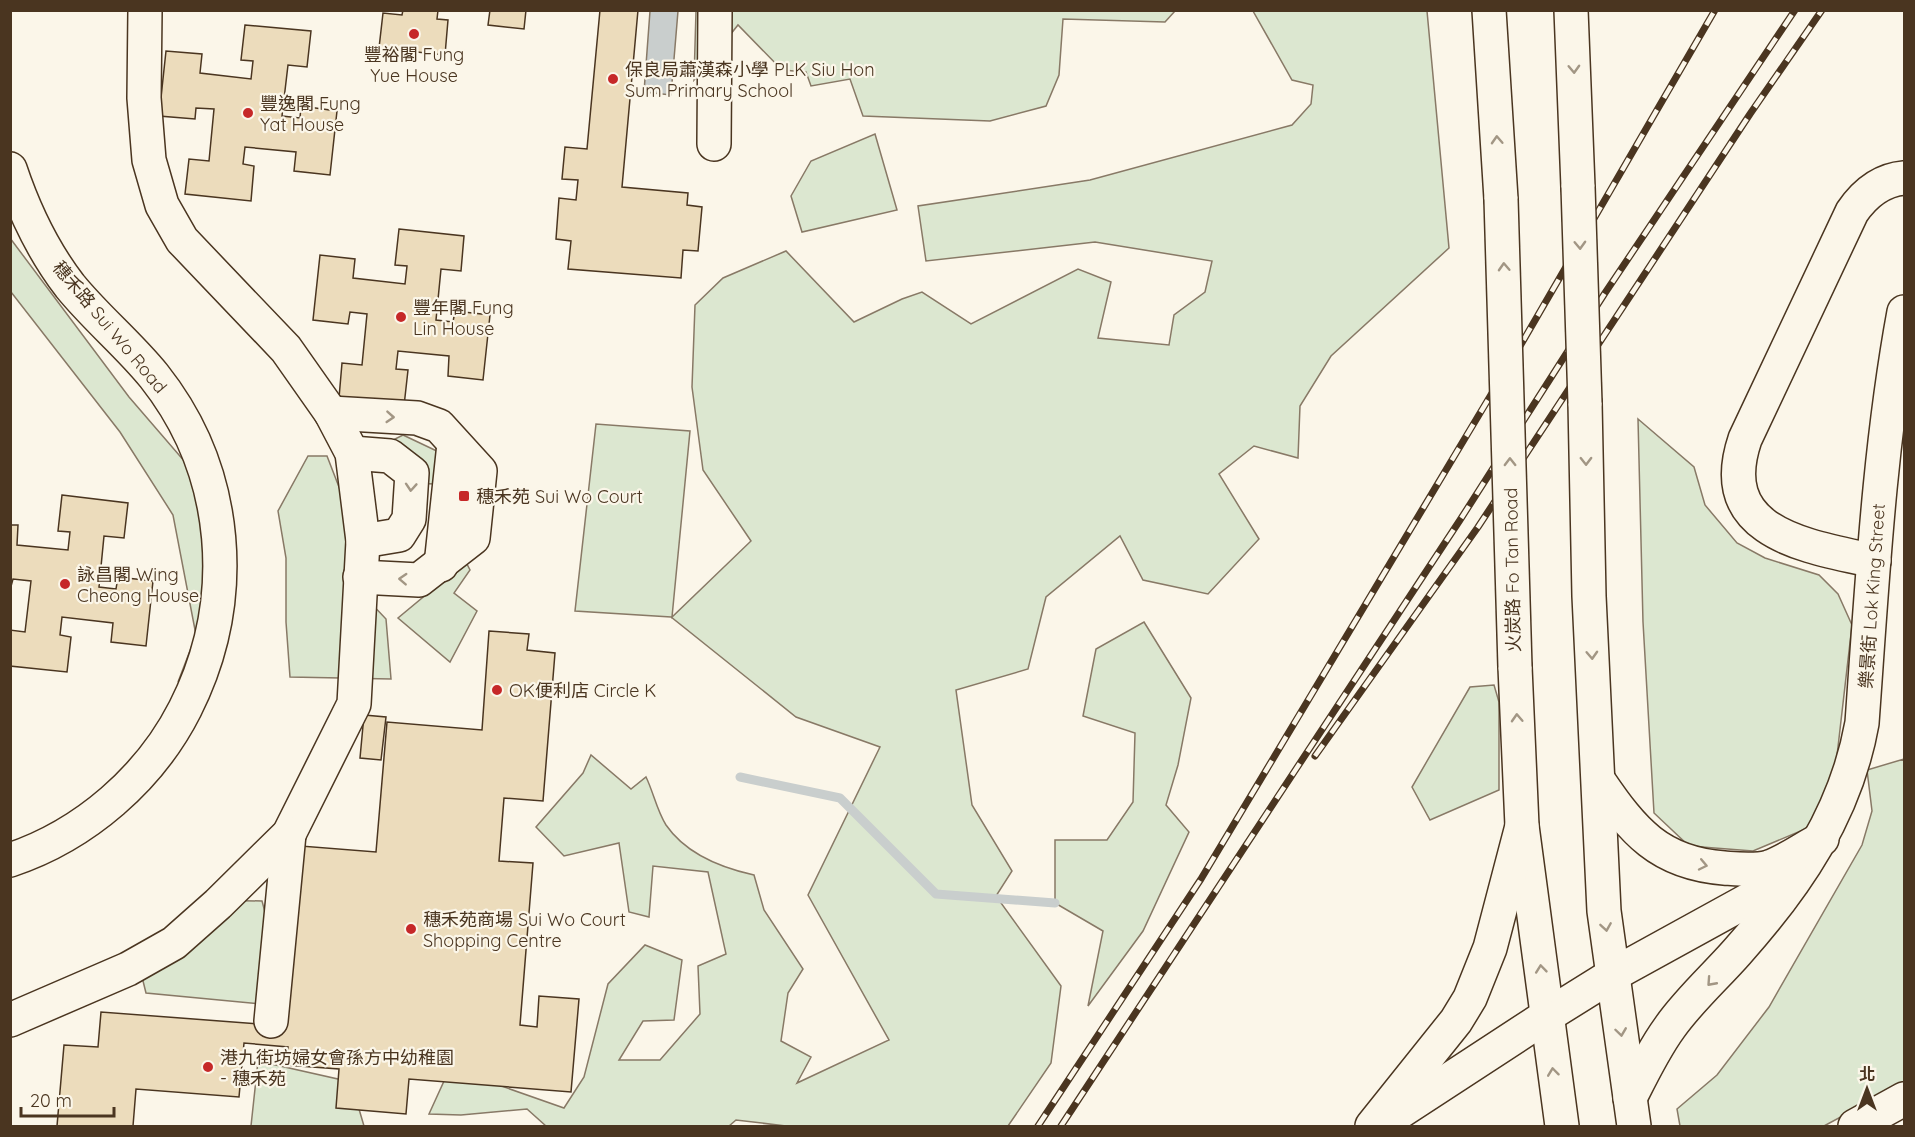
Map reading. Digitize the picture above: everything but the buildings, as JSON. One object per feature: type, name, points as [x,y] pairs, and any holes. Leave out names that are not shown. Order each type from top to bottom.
[{"type":"main road","points":[[10,1020],[128,969],[174,943],[289,834],[354,704],[363,542],[352,453],[331,413],[286,349],[182,240],[162,205],[149,160],[144,98],[145,10]]},
{"type":"main road","points":[[714,144],[715,10]]},
{"type":"main road","name":"火炭路 Fo Tan Road","points":[[1489,10],[1501,199],[1522,826],[1536,922],[1545,1017],[1562,1126]]},
{"type":"main road","points":[[1571,10],[1585,403],[1589,596],[1604,911],[1632,1112]]},
{"type":"main road","name":"穗禾路 Sui Wo Road","points":[[10,169],[23,205],[54,264],[71,287],[154,376],[187,425],[209,479],[216,509],[221,578],[218,610],[202,671],[176,726],[158,753],[111,803],[83,824],[53,842],[10,860]]},
{"type":"main road","points":[[1874,561],[1792,542],[1763,525],[1744,501],[1740,488],[1739,462],[1745,439],[1852,212],[1860,201],[1879,185],[1905,178]]},
{"type":"main road","name":"樂景街 Lok King Street","points":[[1632,1112],[1671,1026],[1750,938],[1804,870],[1839,803],[1856,758],[1862,723],[1874,561],[1891,384],[1905,312]]},
{"type":"main road","points":[[331,413],[417,418],[439,426],[480,471],[473,538],[419,580],[360,577]]},
{"type":"main road","points":[[352,453],[390,456],[412,473],[409,519],[399,535],[363,542]]},
{"type":"main road","points":[[1598,779],[1628,822],[1649,843],[1676,859],[1706,867],[1741,870],[1769,867],[1822,838]]},
{"type":"main road","points":[[1372,1126],[1456,1022],[1470,998],[1490,948],[1522,826]]},
{"type":"main road","points":[[271,1022],[289,834]]},
{"type":"main road","points":[[1378,1126],[1438,1084],[1614,974],[1724,911],[1804,870]]},
{"type":"main road","points":[[1855,1126],[1905,1100]]},
{"type":"green space","points":[[696,11],[1175,11],[1165,22],[1063,19],[1059,75],[1046,106],[990,121],[863,116],[850,79],[811,86],[806,72],[782,70],[738,25],[694,80]]},
{"type":"green space","points":[[1253,11],[1427,11],[1449,248],[1331,356],[1300,406],[1298,458],[1254,446],[1219,474],[1259,539],[1208,594],[1143,580],[1120,536],[1046,597],[1028,669],[956,690],[972,805],[1012,871],[996,896],[1061,986],[1051,1063],[1008,1126],[786,1126],[736,1120],[729,1126],[546,1126],[527,1109],[461,1115],[429,1114],[450,1068],[564,1108],[584,1077],[608,984],[645,945],[682,960],[674,1020],[643,1021],[619,1060],[660,1060],[700,1014],[698,966],[726,954],[708,872],[653,866],[649,917],[629,912],[619,843],[564,856],[536,827],[583,773],[591,755],[631,789],[646,777],[666,825],[694,852],[717,864],[754,875],[764,910],[803,969],[788,993],[781,1041],[811,1057],[797,1083],[889,1040],[808,895],[880,747],[796,717],[671,617],[575,611],[596,424],[690,431],[672,617],[751,541],[703,470],[692,387],[695,305],[723,278],[786,251],[854,322],[922,292],[971,324],[1078,269],[1111,282],[1098,338],[1169,345],[1174,315],[1205,292],[1212,261],[1095,242],[926,261],[918,206],[1090,180],[1292,125],[1311,104],[1313,85],[1292,80]]},
{"type":"green space","points":[[875,134],[897,210],[802,232],[791,196],[811,161]]},
{"type":"green space","points":[[10,238],[129,397],[198,477],[207,609],[197,662],[178,682],[196,635],[173,515],[120,432],[11,292]]},
{"type":"green space","points":[[1638,419],[1694,467],[1705,505],[1737,543],[1765,558],[1819,575],[1838,594],[1852,625],[1835,773],[1815,825],[1753,851],[1689,846],[1654,813],[1643,622]]},
{"type":"green space","points":[[403,435],[441,453],[437,484],[399,483],[387,443]]},
{"type":"green space","points":[[308,456],[327,456],[344,500],[348,579],[386,619],[391,679],[290,677],[286,622],[286,558],[278,511]]},
{"type":"green space","points":[[454,539],[470,570],[454,593],[477,611],[450,662],[398,618],[428,593]]},
{"type":"green space","points":[[1144,622],[1191,698],[1178,765],[1166,805],[1189,832],[1143,931],[1088,1006],[1103,931],[1055,903],[1055,840],[1107,840],[1133,802],[1135,733],[1083,716],[1096,649]]},
{"type":"green space","points":[[1494,685],[1499,702],[1499,790],[1430,820],[1412,787],[1470,687]]},
{"type":"green space","points":[[1904,759],[1904,1083],[1824,1126],[1680,1126],[1677,1109],[1717,1075],[1769,1007],[1862,845],[1872,811],[1867,770]]},
{"type":"green space","points":[[202,900],[262,901],[271,934],[261,1004],[146,993],[142,977]]},
{"type":"green space","points":[[258,1061],[351,1082],[364,1126],[251,1126]]},
{"type":"shaded area","points":[[650,11],[678,11],[671,95],[644,92]]},
{"type":"waterway","points":[[740,777],[840,798],[936,894],[1055,903]]},
{"type":"railway","points":[[1038,1126],[1201,879],[1516,353],[1715,10]]},
{"type":"railway","points":[[1061,1126],[1460,520],[1605,293],[1795,10]]},
{"type":"railway","points":[[1315,756],[1478,527],[1750,114],[1822,10]]},
{"type":"place","name":"豐裕閣 Fung Yue House","points":[[414,34]]},
{"type":"place","name":"保良局蕭漢森小學 PLK Siu Hon Sum Primary School","points":[[613,79]]},
{"type":"place","name":"豐逸閣 Fung Yat House","points":[[248,113]]},
{"type":"place","name":"豐年閣 Fung Lin House","points":[[401,317]]},
{"type":"place","name":"穗禾苑 Sui Wo Court","points":[[464,496]]},
{"type":"place","name":"詠昌閣 Wing Cheong House","points":[[65,584]]},
{"type":"place","name":"OK便利店 Circle K","points":[[497,690]]},
{"type":"place","name":"穗禾苑商場 Sui Wo Court Shopping Centre","points":[[411,929]]},
{"type":"place","name":"港九街坊婦女會孫方中幼稚園 - 穗禾苑","points":[[208,1067]]}]
